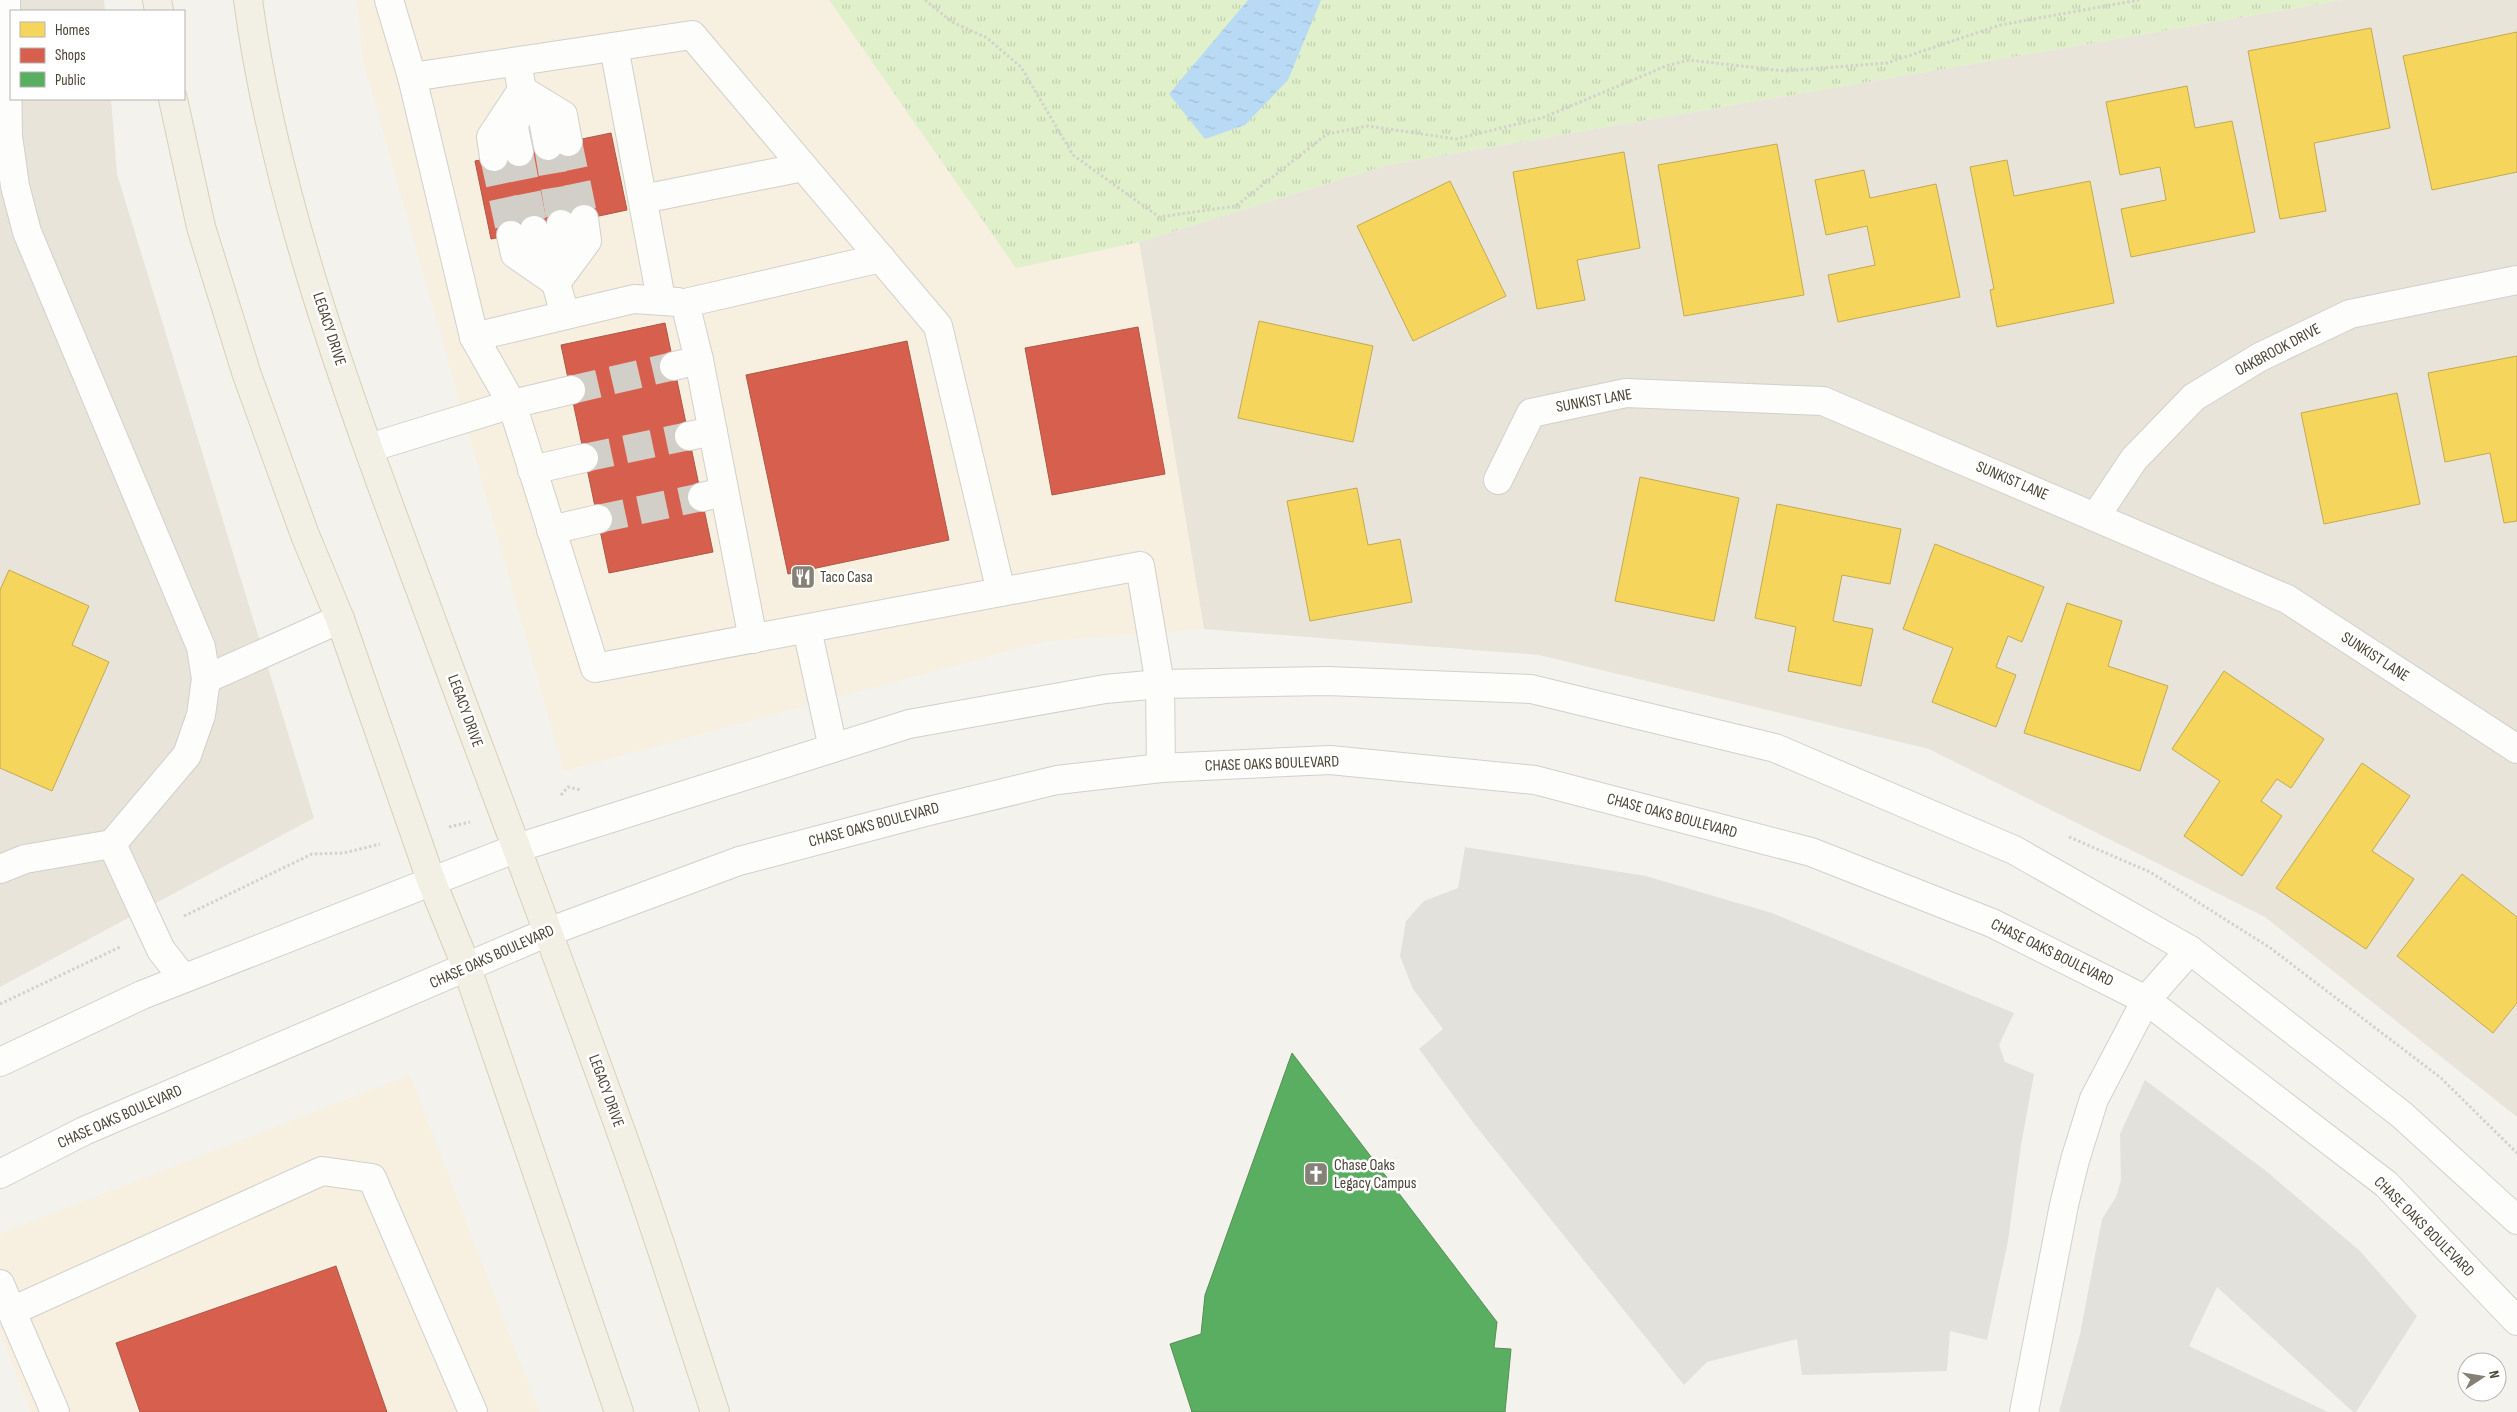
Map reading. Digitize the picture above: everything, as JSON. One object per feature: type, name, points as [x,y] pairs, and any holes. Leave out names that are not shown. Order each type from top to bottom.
[{"type":"main road","name":"LEGACY DRIVE","points":[[248,0],[253,37],[286,190],[325,320],[369,448],[640,1187],[715,1412]]},
{"type":"main road","points":[[173,100],[201,227],[247,375],[306,535],[340,619],[431,880],[467,968],[618,1412]]},
{"type":"street","points":[[0,869],[25,859],[112,844],[187,755],[201,714],[206,679],[201,646],[27,232],[14,186],[8,136],[6,0]]},
{"type":"street","points":[[389,0],[412,77],[474,337],[512,404],[595,668],[1140,566],[1160,684],[1161,768]]},
{"type":"street","points":[[412,77],[692,35],[938,326],[1001,592]]},
{"type":"street","points":[[614,47],[643,199],[673,301],[713,495],[753,639]]},
{"type":"street","points":[[507,154],[522,90],[517,62]]},
{"type":"street","points":[[522,90],[562,115],[558,144]]},
{"type":"street","points":[[643,199],[803,166]]},
{"type":"street","points":[[556,283],[587,241],[572,221]]},
{"type":"street","points":[[522,232],[540,254],[556,283],[564,315]]},
{"type":"street","points":[[474,337],[634,299],[673,301],[881,258]]},
{"type":"street","name":"OAKBROOK DRIVE","points":[[2096,516],[2134,459],[2194,397],[2260,357],[2350,314],[2517,280]]},
{"type":"street","points":[[369,448],[512,404],[571,390]]},
{"type":"street","name":"SUNKIST LANE","points":[[1498,480],[1531,413],[1626,393],[1823,401],[2287,599],[2517,750]]},
{"type":"street","points":[[532,470],[584,458]]},
{"type":"street","points":[[551,530],[598,519]]},
{"type":"street","points":[[206,679],[340,619]]},
{"type":"street","points":[[807,629],[833,748]]},
{"type":"street","points":[[0,1062],[62,1031],[183,978],[517,848],[909,724],[1105,689],[1160,684],[1327,681],[1531,689],[1775,748],[2014,850],[2190,950],[2402,1115],[2517,1220]]},
{"type":"street","name":"CHASE OAKS BOULEVARD","points":[[0,1174],[84,1131],[548,932],[739,861],[928,810],[1057,780],[1161,768],[1330,760],[1535,780],[1811,852],[1992,923],[2146,1000],[2386,1184],[2517,1321]]},
{"type":"street","points":[[112,844],[161,950],[183,978]]},
{"type":"street","points":[[2024,1412],[2033,1356],[2075,1160],[2094,1099],[2146,1000],[2190,950]]},
{"type":"street","points":[[12,1311],[322,1171],[372,1178],[473,1412]]},
{"type":"street","points":[[0,1284],[55,1412]]},
{"type":"path","points":[[925,0],[952,22],[987,38],[1021,67],[1073,155],[1159,217],[1236,206],[1327,134],[1368,126],[1456,139],[1542,118],[1666,66],[1689,60],[1785,71],[1888,63],[2000,25],[2139,0]]},
{"type":"shaded area","points":[[0,0],[104,0],[105,10],[10,10],[10,100],[111,100],[117,174],[314,818],[0,987]]},
{"type":"shaded area","points":[[357,0],[829,0],[1016,268],[1139,242],[1204,629],[1046,641],[564,771],[363,60]]},
{"type":"shaded area","points":[[2342,0],[2517,0],[2517,1117],[2265,917],[1929,749],[1539,655],[1204,629],[1139,242],[1387,165]]},
{"type":"shaded area","points":[[1465,847],[1646,876],[1772,913],[2014,1013],[1999,1045],[2005,1062],[2034,1074],[2021,1145],[2008,1241],[1987,1340],[1950,1331],[1947,1371],[1802,1375],[1797,1339],[1707,1362],[1684,1385],[1475,1125],[1419,1049],[1443,1029],[1413,989],[1400,956],[1406,921],[1424,901],[1458,888]]},
{"type":"shaded area","points":[[410,1075],[539,1412],[31,1412],[0,1331],[0,1234]]},
{"type":"shaded area","points":[[2145,1080],[2266,1171],[2360,1251],[2417,1316],[2356,1412],[2353,1412],[2217,1287],[2189,1346],[2328,1412],[2059,1412],[2080,1334],[2102,1219],[2116,1197],[2121,1180],[2120,1134]]},
{"type":"green space","points":[[829,0],[2342,0],[1387,165],[1139,242],[1016,268]]},
{"type":"water","points":[[1248,0],[1321,0],[1288,80],[1245,125],[1205,139],[1169,94]]},
{"type":"building: Homes","points":[[2371,28],[2390,128],[2314,143],[2326,211],[2280,219],[2248,51]]},
{"type":"building: Homes","points":[[2517,32],[2517,172],[2432,190],[2403,56]]},
{"type":"building: Homes","points":[[2187,86],[2195,128],[2232,121],[2255,232],[2131,257],[2121,209],[2166,200],[2160,167],[2120,175],[2106,102]]},
{"type":"building: Homes","points":[[1777,144],[1804,295],[1684,316],[1658,165]]},
{"type":"building: Homes","points":[[1624,152],[1640,248],[1577,260],[1585,300],[1537,309],[1513,172]]},
{"type":"building: Homes","points":[[2007,160],[2014,196],[2090,181],[2114,303],[1997,327],[1990,290],[1994,289],[1970,167]]},
{"type":"building: Homes","points":[[1864,170],[1870,198],[1936,184],[1960,297],[1838,322],[1828,275],[1875,265],[1867,226],[1826,235],[1815,180]]},
{"type":"building: Homes","points":[[1450,181],[1506,296],[1413,341],[1357,226]]},
{"type":"building: Homes","points":[[1259,321],[1373,346],[1353,442],[1238,418]]},
{"type":"building: Homes","points":[[2517,356],[2517,521],[2504,523],[2490,453],[2445,462],[2428,373]]},
{"type":"building: Homes","points":[[2397,393],[2420,504],[2324,524],[2301,413]]},
{"type":"building: Homes","points":[[1640,477],[1739,498],[1714,621],[1615,601]]},
{"type":"building: Homes","points":[[1357,488],[1368,545],[1400,539],[1412,602],[1310,621],[1287,501]]},
{"type":"building: Homes","points":[[1777,504],[1901,529],[1890,584],[1842,575],[1833,621],[1873,629],[1861,686],[1788,671],[1796,627],[1755,618]]},
{"type":"building: Homes","points":[[1935,544],[2044,587],[2022,642],[2008,636],[1996,667],[2016,675],[1996,727],[1932,702],[1953,648],[1903,629]]},
{"type":"building: Homes","points":[[9,570],[89,606],[72,645],[109,662],[52,791],[0,768],[0,590]]},
{"type":"building: Homes","points":[[2067,603],[2122,621],[2108,666],[2168,686],[2140,771],[2024,733]]},
{"type":"building: Homes","points":[[2224,671],[2324,739],[2291,788],[2277,779],[2261,801],[2282,816],[2242,876],[2184,836],[2220,781],[2172,749]]},
{"type":"building: Homes","points":[[2362,763],[2410,796],[2372,851],[2414,879],[2366,949],[2276,888]]},
{"type":"building: Homes","points":[[2462,874],[2517,917],[2517,1003],[2493,1033],[2397,956]]},
{"type":"building: Shops","points":[[611,133],[627,210],[491,239],[475,161]]},
{"type":"building: Shops","points":[[665,323],[713,552],[609,573],[561,345]]},
{"type":"building: Shops","points":[[1138,327],[1165,474],[1052,495],[1025,348]]},
{"type":"building: Shops","points":[[907,341],[949,540],[788,574],[746,375]]},
{"type":"building: Shops","points":[[336,1266],[387,1412],[140,1412],[116,1343]]},
{"type":"building: Public","name":"Chase Oaks Legacy Campus","points":[[1292,1053],[1497,1322],[1494,1348],[1511,1349],[1505,1412],[1192,1412],[1170,1344],[1201,1334],[1205,1295]]},
{"type":"tunnel","points":[[568,142],[584,219]]},
{"type":"tunnel","points":[[548,146],[561,224]]},
{"type":"tunnel","points":[[519,152],[534,230]]},
{"type":"tunnel","points":[[494,157],[511,235]]},
{"type":"tunnel","points":[[571,390],[674,366]]},
{"type":"tunnel","points":[[584,458],[689,436]]},
{"type":"tunnel","points":[[598,519],[702,497]]},
{"type":"place","name":"Taco Casa","points":[[803,577]]},
{"type":"place","name":"Chase Oaks Legacy Campus","points":[[1316,1174]]}]
